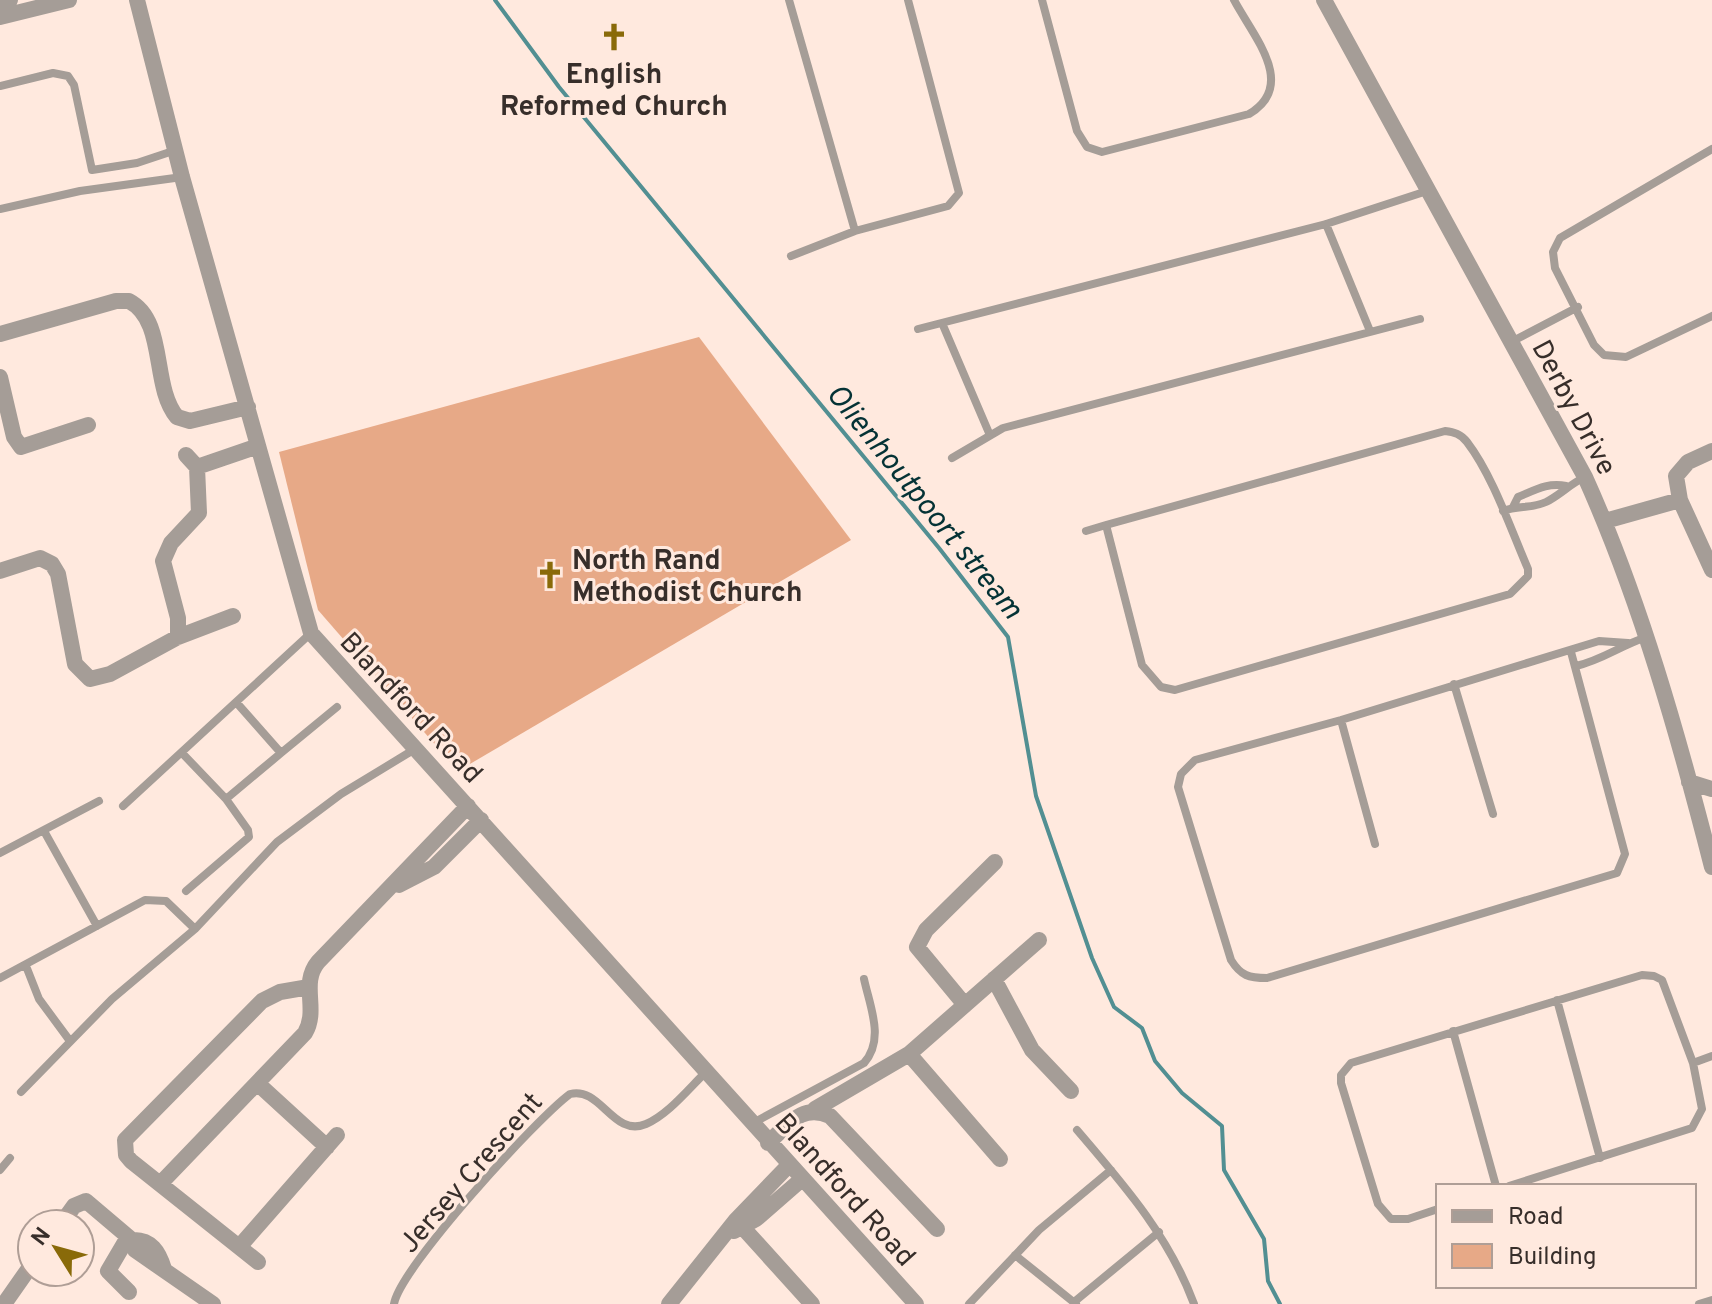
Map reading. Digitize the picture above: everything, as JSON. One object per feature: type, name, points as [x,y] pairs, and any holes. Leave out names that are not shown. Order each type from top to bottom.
[{"type":"street","points":[[0,2],[10,0]]},
{"type":"street","points":[[0,17],[69,0]]},
{"type":"street","name":"Blandford Road","points":[[137,0],[182,177],[311,633],[916,1304]]},
{"type":"street","name":"Derby Drive","points":[[1324,0],[1585,477],[1605,521],[1636,641],[1689,782],[1705,808],[1712,867]]},
{"type":"street","points":[[0,334],[116,301],[129,301],[147,320],[168,402],[177,417],[190,421],[248,407]]},
{"type":"street","points":[[0,377],[14,437],[20,447],[26,448],[88,425]]},
{"type":"street","points":[[178,637],[178,618],[163,561],[171,543],[199,513],[191,461],[258,446]]},
{"type":"street","points":[[1712,451],[1680,468],[1676,487],[1712,570]]},
{"type":"street","points":[[1605,521],[1680,500]]},
{"type":"street","points":[[0,571],[40,558],[52,564],[58,574],[75,664],[90,679],[110,674],[178,637],[233,616]]},
{"type":"street","points":[[1689,782],[1712,789]]},
{"type":"street","points":[[160,1184],[310,1024],[312,1007],[308,977],[318,962],[394,887],[468,806]]},
{"type":"street","points":[[394,887],[434,867],[481,820]]},
{"type":"street","points":[[965,1005],[917,947],[926,930],[995,862]]},
{"type":"street","points":[[768,1143],[800,1113],[815,1109],[909,1054],[1039,940]]},
{"type":"street","points":[[994,979],[1032,1050],[1071,1091]]},
{"type":"street","points":[[258,1262],[126,1155],[125,1140],[262,1001],[280,992],[309,987]]},
{"type":"street","points":[[909,1054],[1000,1159]]},
{"type":"street","points":[[239,1247],[332,1141],[257,1083]]},
{"type":"street","points":[[815,1109],[830,1116],[937,1229]]},
{"type":"street","points":[[739,1223],[789,1165]]},
{"type":"street","points":[[669,1304],[718,1241],[802,1179]]},
{"type":"street","points":[[73,1208],[86,1201],[94,1208]]},
{"type":"street","points":[[96,1210],[130,1239],[135,1250],[213,1304]]},
{"type":"street","points":[[739,1223],[812,1304]]},
{"type":"street","points":[[129,1292],[108,1271],[130,1239]]},
{"type":"street","points":[[4,1304],[16,1287]]},
{"type":"lane","points":[[789,0],[855,231]]},
{"type":"lane","points":[[791,256],[855,231],[948,206],[959,193],[908,0]]},
{"type":"lane","points":[[1042,0],[1077,131],[1087,147],[1102,152],[1249,114],[1269,98],[1273,88],[1269,66],[1234,0]]},
{"type":"lane","points":[[0,86],[41,75],[68,76],[74,85],[92,170],[137,163],[176,150]]},
{"type":"lane","points":[[1712,149],[1560,238],[1553,252],[1555,268],[1578,307],[1594,345],[1615,359],[1626,357],[1712,316]]},
{"type":"lane","points":[[0,209],[80,191],[182,177]]},
{"type":"lane","points":[[918,329],[1326,224],[1427,191]]},
{"type":"lane","points":[[1326,224],[1370,331]]},
{"type":"lane","points":[[1511,342],[1578,307]]},
{"type":"lane","points":[[952,458],[989,433],[1420,319]]},
{"type":"lane","points":[[942,323],[989,433]]},
{"type":"lane","points":[[1086,531],[1106,525],[1445,431],[1454,432],[1468,443],[1528,569],[1524,582],[1510,594],[1175,690],[1161,687],[1142,665],[1106,525]]},
{"type":"lane","points":[[1503,511],[1513,507],[1524,510],[1547,501],[1566,486],[1585,477]]},
{"type":"lane","points":[[1513,507],[1518,497],[1552,483],[1566,486]]},
{"type":"lane","points":[[123,806],[311,633]]},
{"type":"lane","points":[[1571,652],[1625,854],[1617,873],[1267,978],[1251,978],[1238,972],[1231,960],[1178,787],[1181,774],[1195,760],[1341,720],[1599,641],[1636,641]]},
{"type":"lane","points":[[1576,666],[1602,660],[1636,641]]},
{"type":"lane","points":[[1454,684],[1493,814]]},
{"type":"lane","points":[[236,702],[281,753]]},
{"type":"lane","points":[[226,799],[337,707]]},
{"type":"lane","points":[[1341,720],[1375,844]]},
{"type":"lane","points":[[21,1092],[123,989],[195,929],[286,834],[366,777],[415,748]]},
{"type":"lane","points":[[182,753],[226,799],[248,830],[249,837],[186,891]]},
{"type":"lane","points":[[0,853],[99,801]]},
{"type":"lane","points":[[44,831],[97,926]]},
{"type":"lane","points":[[0,978],[145,900],[159,900],[171,905],[195,929]]},
{"type":"lane","points":[[26,966],[39,999],[70,1041]]},
{"type":"lane","points":[[1436,1210],[1401,1220],[1391,1219],[1378,1204],[1341,1075],[1351,1063],[1642,975],[1654,976],[1669,992],[1693,1063],[1702,1109],[1692,1128],[1516,1184]]},
{"type":"lane","points":[[752,1123],[864,1063],[873,1053],[876,1034],[864,979]]},
{"type":"lane","points":[[1557,1000],[1600,1158]]},
{"type":"lane","points":[[1453,1031],[1495,1184]]},
{"type":"lane","points":[[1693,1063],[1712,1056]]},
{"type":"lane","name":"Jersey Crescent","points":[[394,1304],[401,1286],[473,1194],[560,1101],[579,1092],[588,1095],[613,1117],[634,1127],[647,1124],[671,1106],[707,1071]]},
{"type":"lane","points":[[1077,1130],[1159,1232],[1173,1253],[1194,1304]]},
{"type":"lane","points":[[0,1170],[10,1158]]},
{"type":"lane","points":[[969,1304],[1015,1255],[1111,1170]]},
{"type":"lane","points":[[1015,1255],[1075,1303],[1159,1232]]},
{"type":"lane","points":[[1699,1304],[1712,1300]]},
{"type":"building","name":"North Rand Methodist Church","points":[[699,337],[851,540],[458,771],[318,610],[279,452]]},
{"type":"waterway","name":"Olienhoutpoort stream","points":[[495,0],[559,87],[939,548],[1008,637],[1036,796],[1092,958],[1114,1007],[1142,1028],[1155,1061],[1182,1093],[1222,1126],[1224,1170],[1264,1239],[1268,1281],[1280,1304]]},
{"type":"place","name":"English Reformed Church","points":[[614,37]]},
{"type":"place","name":"North Rand Methodist Church","points":[[550,575]]}]
